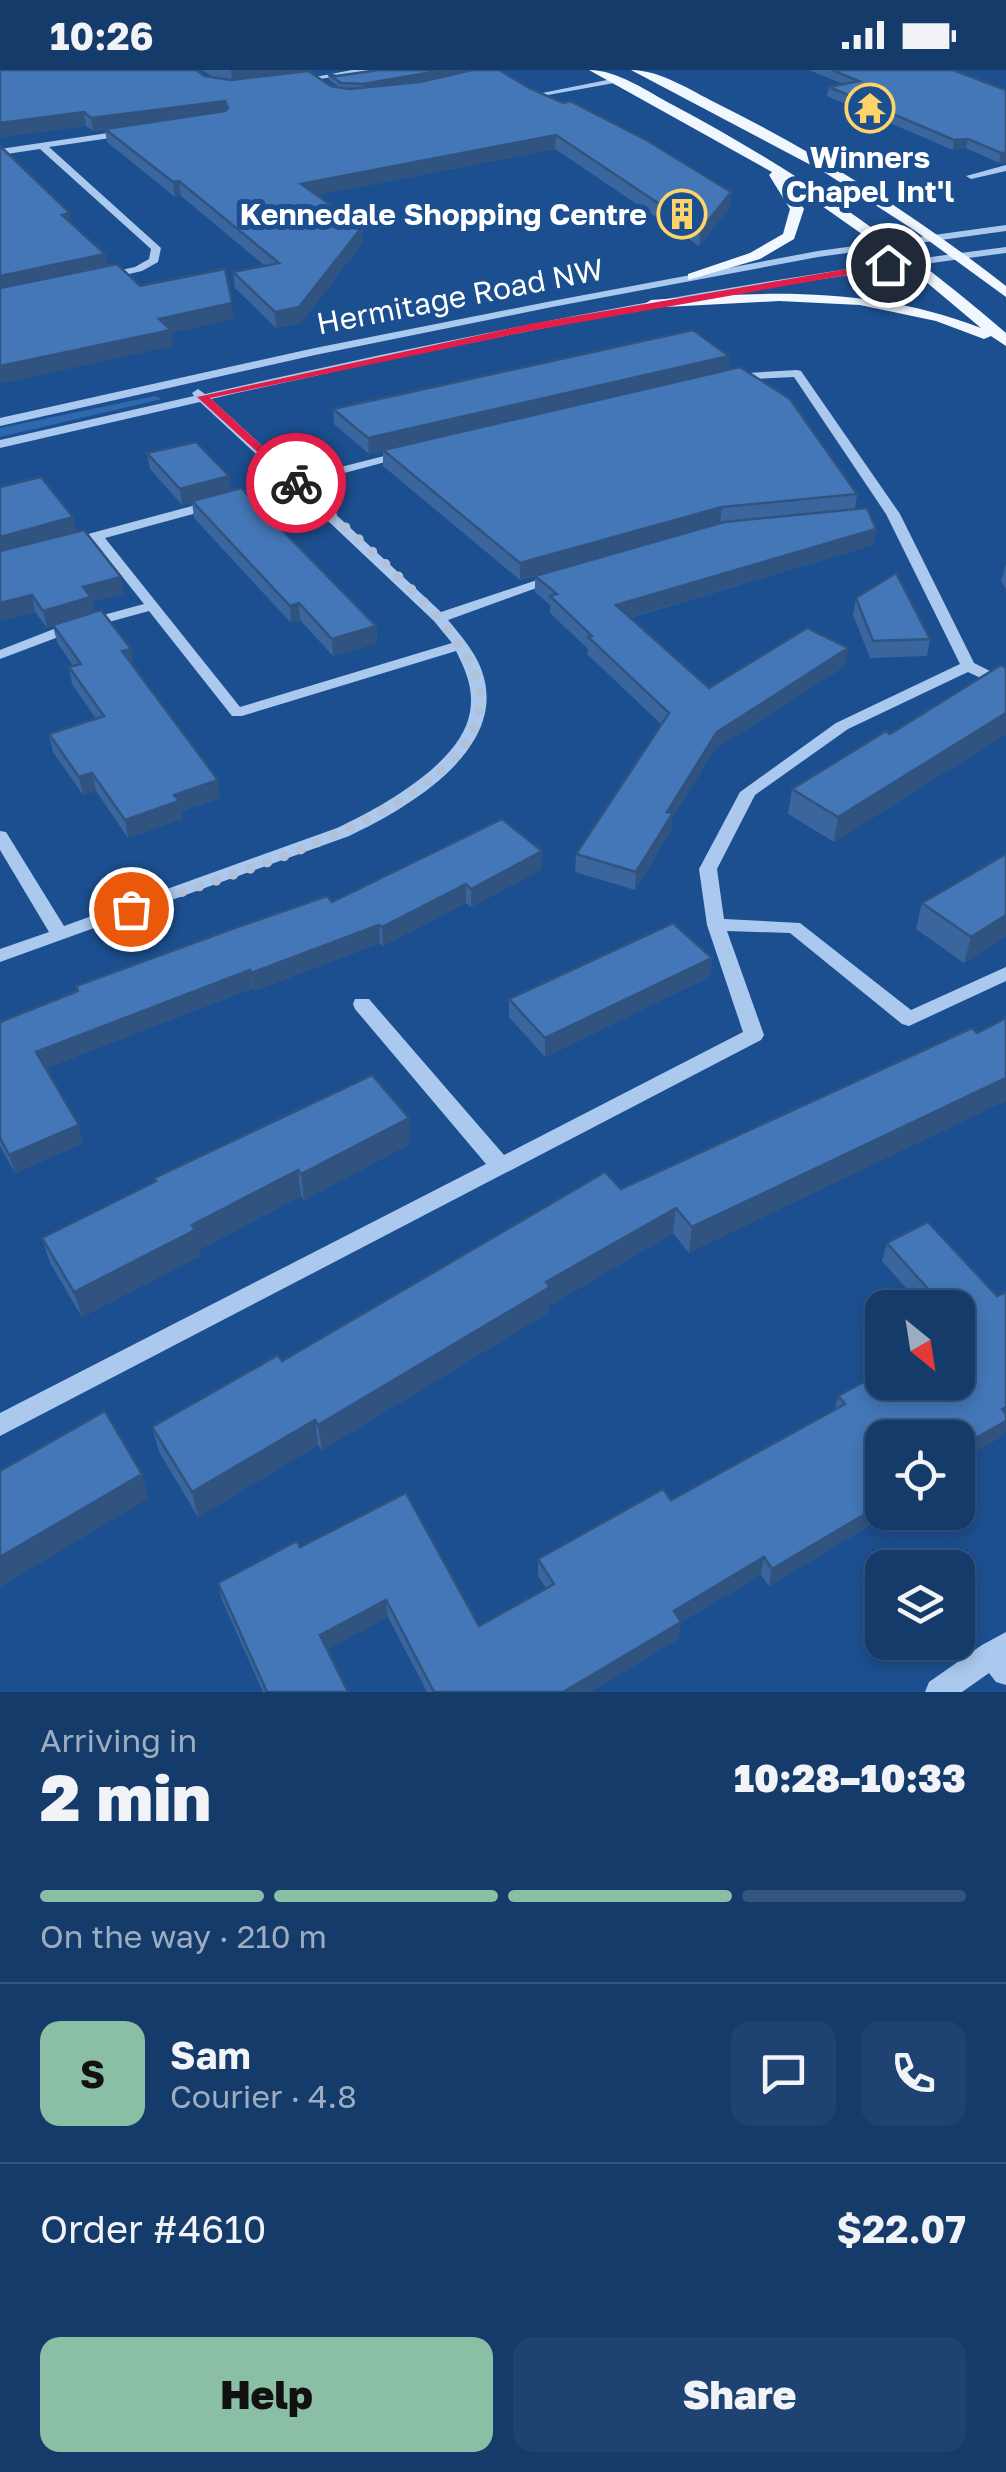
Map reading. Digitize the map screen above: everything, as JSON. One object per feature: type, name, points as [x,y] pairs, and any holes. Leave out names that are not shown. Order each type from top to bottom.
[{"type":"main road","points":[[595,70],[763,158],[891,243],[1006,343]]},
{"type":"main road","points":[[636,70],[792,146],[861,186],[956,252],[1006,293]]},
{"type":"main road","points":[[693,277],[756,256],[789,236],[797,209],[763,158]]},
{"type":"main road","points":[[651,305],[790,294],[860,298],[933,314],[1006,343]]},
{"type":"street","points":[[286,82],[367,70]]},
{"type":"street","points":[[314,79],[326,87]]},
{"type":"street","points":[[531,96],[616,80]]},
{"type":"street","points":[[0,152],[139,132]]},
{"type":"street","points":[[43,147],[152,241],[157,254],[138,269],[89,280]]},
{"type":"street","points":[[971,176],[1006,168]]},
{"type":"street","name":"Hermitage Road NW","points":[[0,422],[367,339],[693,277],[933,236],[1006,228]]},
{"type":"street","points":[[956,252],[1006,238]]},
{"type":"street","points":[[956,252],[1006,250]]},
{"type":"street","name":"Hermitage Road NW","points":[[0,444],[202,397],[651,305],[956,252]]},
{"type":"street","points":[[720,380],[797,373],[893,514],[968,666],[1006,684]]},
{"type":"street","points":[[0,956],[377,816],[422,787],[468,740],[478,712],[478,679],[460,645],[439,618],[183,380]]},
{"type":"street","points":[[49,549],[430,447]]},
{"type":"street","points":[[874,516],[893,514]]},
{"type":"street","points":[[97,536],[237,714],[460,645]]},
{"type":"street","points":[[439,618],[578,572]]},
{"type":"street","points":[[0,655],[64,630],[152,606]]},
{"type":"street","points":[[0,1425],[754,1035],[716,925],[708,870],[748,792],[842,726],[968,666]]},
{"type":"street","points":[[0,836],[60,935]]},
{"type":"street","points":[[716,925],[794,927],[909,1019],[1006,973]]},
{"type":"street","points":[[362,1004],[499,1164]]},
{"type":"street","points":[[940,1692],[1001,1657]]},
{"type":"shaded area","points":[[155,396],[162,399],[0,437],[0,428]]},
{"type":"building","points":[[0,70],[196,70],[204,76],[231,80],[308,71],[331,86],[349,89],[420,82],[472,70],[499,70],[529,88],[563,103],[570,101],[648,141],[731,192],[700,231],[556,135],[301,184],[362,227],[299,307],[275,312],[233,272],[279,263],[179,181],[173,182],[105,129],[225,111],[225,101],[91,118],[84,112],[0,123]]},
{"type":"building","points":[[444,70],[363,84],[341,83],[328,74]]},
{"type":"building","points":[[832,70],[953,70],[1006,90],[1006,153],[968,139],[954,140],[829,87],[859,81]]},
{"type":"building","points":[[0,146],[70,213],[62,215],[105,254],[0,276]]},
{"type":"building","points":[[117,264],[140,286],[225,269],[232,303],[159,319],[171,330],[0,366],[0,288]]},
{"type":"building","points":[[693,330],[729,356],[368,438],[333,409]]},
{"type":"building","points":[[740,367],[790,399],[857,494],[722,507],[520,563],[383,450]]},
{"type":"building","points":[[196,442],[229,476],[180,489],[147,453]]},
{"type":"building","points":[[41,477],[73,517],[0,537],[0,487]]},
{"type":"building","points":[[241,488],[376,626],[332,639],[299,603],[290,606],[192,501]]},
{"type":"building","points":[[867,508],[876,529],[616,605],[709,688],[807,628],[848,648],[717,732],[667,812],[673,813],[636,872],[576,854],[669,713],[588,637],[592,636],[550,596],[557,594],[535,576],[724,522]]},
{"type":"building","points":[[84,530],[121,577],[83,587],[91,597],[43,611],[32,595],[0,603],[0,551]]},
{"type":"building","points":[[896,573],[930,639],[873,641],[856,598]]},
{"type":"building","points":[[101,610],[131,649],[122,651],[218,780],[174,795],[179,801],[125,820],[92,773],[79,777],[49,734],[104,716],[69,667],[81,664],[53,625]]},
{"type":"building","points":[[1001,665],[1006,668],[1006,713],[838,817],[792,789],[886,731],[890,734]]},
{"type":"building","points":[[502,819],[542,851],[471,889],[466,884],[382,927],[251,973],[250,970],[36,1052],[79,1125],[9,1155],[0,1138],[0,1022],[78,991],[76,986],[229,930],[327,896],[332,902]]},
{"type":"building","points":[[1006,854],[1006,915],[971,937],[922,903]]},
{"type":"building","points":[[673,923],[712,958],[545,1038],[509,999]]},
{"type":"building","points":[[1006,1018],[1006,1078],[692,1227],[676,1208],[546,1282],[550,1287],[318,1425],[315,1420],[192,1492],[152,1427],[278,1355],[282,1361],[605,1172],[621,1189],[972,1028],[977,1033]]},
{"type":"building","points":[[372,1075],[409,1118],[192,1225],[195,1230],[74,1292],[42,1238],[156,1181],[154,1178]]},
{"type":"building","points":[[928,1222],[997,1296],[1006,1292],[1006,1407],[1002,1409],[1006,1421],[975,1438],[975,1420],[865,1420],[865,1514],[772,1569],[764,1557],[674,1611],[681,1622],[563,1692],[434,1692],[386,1600],[320,1635],[348,1692],[267,1692],[218,1583],[297,1541],[300,1547],[406,1493],[479,1626],[554,1584],[538,1559],[663,1489],[671,1500],[845,1404],[838,1396],[865,1381],[865,1400],[975,1400],[975,1290],[929,1290],[887,1243]]},
{"type":"building","points":[[105,1411],[142,1474],[0,1557],[0,1471]]},
{"type":"way so far","points":[[131,909],[377,816],[422,787],[468,740],[478,712],[478,679],[460,645],[439,618],[296,483]]},
{"type":"place","name":"Winners Chapel Int'l","points":[[870,108]]},
{"type":"place","name":"Kennedale Shopping Centre","points":[[682,214]]},
{"type":"route","points":[[296,483],[202,397],[530,328],[888,265]]}]
